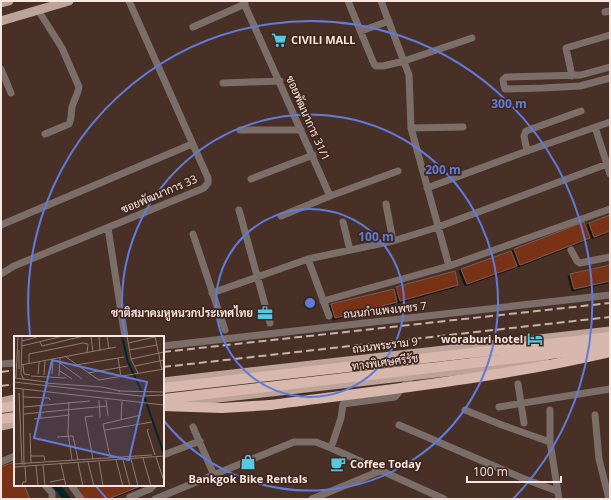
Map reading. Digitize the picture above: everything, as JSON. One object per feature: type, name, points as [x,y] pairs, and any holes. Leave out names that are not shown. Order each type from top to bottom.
[{"type":"highway","name":"ทางพิเศษศรีรัช","points":[[164,388],[610,337]]},
{"type":"highway","name":"ทางพิเศษศรีรัช","points":[[164,399],[610,347]]},
{"type":"highway","points":[[164,405],[222,408],[270,405],[491,374],[610,352]]},
{"type":"highway","points":[[1,408],[10,402]]},
{"type":"highway","points":[[1,419],[14,417]]},
{"type":"main road","points":[[2,2],[10,1]]},
{"type":"main road","points":[[4,20],[51,1]]},
{"type":"main road","points":[[4,20],[69,1]]},
{"type":"main road","name":"ถนนพระราม 9","points":[[164,382],[610,330]]},
{"type":"main road","points":[[164,405],[498,366],[610,356]]},
{"type":"main road","points":[[1,426],[14,423]]},
{"type":"street","name":"ซอยพัฒนาการ 33","points":[[1,274],[14,266],[204,188],[208,183],[208,178],[129,1]]},
{"type":"street","points":[[348,1],[376,66],[383,66],[404,61],[472,38]]},
{"type":"street","points":[[382,1],[409,75],[411,128],[448,266]]},
{"type":"street","points":[[193,27],[244,2]]},
{"type":"street","name":"ซอยพัฒนาการ 31/1","points":[[244,2],[330,196]]},
{"type":"street","points":[[38,10],[62,48],[79,87],[73,104],[71,121],[69,124],[45,134]]},
{"type":"street","points":[[361,31],[389,21]]},
{"type":"street","points":[[572,76],[566,48],[610,35]]},
{"type":"street","points":[[610,67],[581,75],[506,77],[503,80],[506,89],[580,86],[610,78]]},
{"type":"street","points":[[1,70],[10,93]]},
{"type":"street","points":[[223,83],[280,81]]},
{"type":"street","points":[[527,151],[524,136],[526,131],[581,111]]},
{"type":"street","points":[[427,188],[610,122]]},
{"type":"street","points":[[411,128],[463,127]]},
{"type":"street","points":[[595,127],[609,164],[610,174]]},
{"type":"street","points":[[240,130],[302,130]]},
{"type":"street","points":[[1,225],[192,144]]},
{"type":"street","points":[[251,179],[313,155]]},
{"type":"street","points":[[212,293],[308,259],[393,241],[438,228],[609,164]]},
{"type":"street","points":[[281,216],[398,171]]},
{"type":"street","points":[[386,204],[393,241]]},
{"type":"street","points":[[323,301],[448,266],[610,209]]},
{"type":"street","points":[[239,210],[270,323]]},
{"type":"street","points":[[343,222],[350,250]]},
{"type":"street","points":[[108,228],[125,336]]},
{"type":"street","points":[[193,234],[225,330]]},
{"type":"street","points":[[571,250],[580,264],[610,257]]},
{"type":"street","points":[[308,259],[329,316]]},
{"type":"street","name":"ถนนกำแพงเพชร 7","points":[[164,346],[610,296]]},
{"type":"street","points":[[1,364],[14,363]]},
{"type":"street","points":[[331,448],[341,418],[343,404],[395,396],[412,376]]},
{"type":"street","points":[[518,384],[524,422]]},
{"type":"street","points":[[499,407],[610,389]]},
{"type":"street","points":[[1,408],[14,427]]},
{"type":"street","points":[[465,410],[550,442]]},
{"type":"street","points":[[550,410],[550,442],[559,499]]},
{"type":"street","points":[[595,415],[599,458],[608,499]]},
{"type":"street","points":[[399,425],[522,478],[557,491]]},
{"type":"street","points":[[194,427],[214,475]]},
{"type":"street","points":[[164,456],[200,441]]},
{"type":"street","points":[[155,499],[167,497],[214,475],[294,442],[316,442],[444,499]]},
{"type":"street","points":[[1,462],[14,456]]},
{"type":"street","points":[[312,499],[380,471]]},
{"type":"street","points":[[46,486],[52,493],[52,499]]},
{"type":"street","points":[[72,486],[81,499]]},
{"type":"street","points":[[128,498],[153,486]]},
{"type":"building","points":[[610,215],[610,231],[594,237],[589,223]]},
{"type":"building","points":[[584,222],[590,238],[520,265],[514,249]]},
{"type":"building","points":[[511,251],[517,266],[467,284],[461,269]]},
{"type":"building","points":[[610,265],[610,281],[574,289],[570,274]]},
{"type":"building","points":[[455,271],[458,285],[400,301],[396,287]]},
{"type":"building","points":[[394,289],[397,302],[335,318],[331,304]]},
{"type":"building","points":[[14,462],[14,486],[24,486],[30,499],[1,499],[1,467]]},
{"type":"building","points":[[75,486],[140,486],[108,499],[84,499]]},
{"type":"waterway","points":[[57,486],[67,499]]},
{"type":"railway","points":[[164,352],[610,303]]},
{"type":"railway","points":[[164,367],[610,317]]},
{"type":"railway","points":[[1,372],[14,370]]},
{"type":"railway","points":[[1,386],[14,384]]},
{"type":"place","name":"CIVILI MALL","points":[[279,40]]},
{"type":"place","name":"ชาติสมาคมหูหนวกประเทศไทย","points":[[265,313]]},
{"type":"place","name":"woraburi hotel","points":[[535,339]]},
{"type":"place","name":"Bankgok Bike Rentals","points":[[248,462]]},
{"type":"place","name":"Coffee Today","points":[[338,464]]}]
